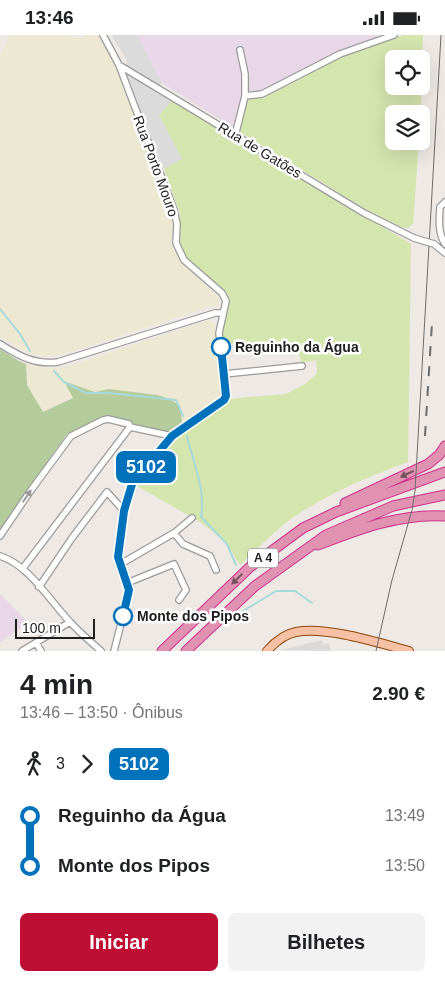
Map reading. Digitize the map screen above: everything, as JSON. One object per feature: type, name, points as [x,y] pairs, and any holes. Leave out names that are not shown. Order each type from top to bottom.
[{"type":"highway","points":[[303,529],[333,509],[428,464],[439,455],[445,446]]},
{"type":"highway","points":[[384,493],[445,472]]},
{"type":"highway","name":"A 4","points":[[162,651],[250,567],[303,529],[336,512],[384,493],[445,478]]},
{"type":"highway","name":"A 4","points":[[186,651],[255,586],[326,535],[393,506],[445,495]]},
{"type":"highway","points":[[306,550],[362,528],[401,519],[445,516]]},
{"type":"main road","points":[[268,651],[281,638],[302,631],[336,633],[409,651]]},
{"type":"street","points":[[103,35],[119,65]]},
{"type":"street","points":[[244,96],[262,94],[340,54],[394,35]]},
{"type":"street","points":[[235,136],[244,96],[245,74],[240,50]]},
{"type":"street","name":"Rua de Gatões","points":[[119,65],[364,213],[414,238],[434,245],[445,253]]},
{"type":"street","name":"Rua Porto Mouro","points":[[119,65],[174,210],[177,224],[176,243],[184,260],[222,293],[226,301],[219,333],[224,374],[224,400],[172,436],[132,484],[124,511],[118,557],[119,565],[128,583]]},
{"type":"street","points":[[445,202],[440,207],[439,215],[440,236],[445,244]]},
{"type":"street","name":"Rua de Gatões","points":[[434,245],[445,244]]},
{"type":"street","points":[[0,344],[22,358],[40,363],[58,362],[215,313],[223,313]]},
{"type":"street","points":[[224,374],[302,366]]},
{"type":"street","points":[[0,536],[34,485],[71,436],[96,422],[108,419],[129,424],[130,427],[172,436]]},
{"type":"street","points":[[23,568],[130,427]]},
{"type":"street","points":[[39,587],[106,492],[124,511]]},
{"type":"street","points":[[119,565],[174,533],[192,518]]},
{"type":"street","points":[[174,533],[183,543],[210,556],[216,570]]},
{"type":"street","points":[[0,555],[23,568],[70,622],[101,651]]},
{"type":"street","points":[[114,651],[128,596],[128,583],[174,564],[186,590],[178,600]]},
{"type":"street","points":[[22,651],[70,622]]},
{"type":"street","points":[[36,643],[41,651]]},
{"type":"shaded area","points":[[9,35],[68,35],[81,39],[84,35],[97,35],[118,66],[174,223],[171,243],[182,263],[220,299],[219,304],[61,355],[42,356],[28,353],[0,337],[0,57]]},
{"type":"shaded area","points":[[111,35],[137,35],[162,83],[158,91],[173,100],[159,115],[183,159],[164,169],[125,75],[127,60]]},
{"type":"shaded area","points":[[137,35],[378,35],[382,44],[341,56],[263,96],[247,99],[240,132],[162,83]]},
{"type":"shaded area","points":[[209,320],[215,324],[222,395],[219,401],[182,422],[180,406],[157,395],[109,389],[95,392],[69,383],[73,397],[43,412],[27,385],[26,364],[49,368],[66,367]]},
{"type":"shaded area","points":[[0,594],[29,623],[0,642]]},
{"type":"shaded area","points":[[322,640],[323,644],[329,643],[331,651],[280,650]]},
{"type":"green space","points":[[404,35],[423,35],[423,50],[385,50],[385,95],[422,95],[421,105],[385,105],[385,150],[418,150],[413,224],[408,228],[378,217],[240,132],[247,99],[263,96],[341,56]]},
{"type":"green space","points":[[173,100],[411,244],[408,462],[348,487],[305,510],[278,530],[240,565],[224,540],[200,522],[137,486],[177,439],[228,399],[286,394],[305,384],[317,373],[316,360],[302,363],[296,347],[222,343],[221,332],[229,303],[226,292],[185,257],[179,240],[180,214],[164,169],[182,159],[159,115]]},
{"type":"green space","points":[[0,349],[26,364],[27,385],[43,412],[73,398],[66,385],[69,383],[95,392],[109,389],[157,395],[170,399],[180,406],[182,422],[168,432],[134,424],[130,421],[101,417],[67,434],[0,530]]},
{"type":"waterway","points":[[0,309],[20,334],[30,351]]},
{"type":"waterway","points":[[54,371],[64,382],[86,393],[109,393],[176,400],[183,416]]},
{"type":"waterway","points":[[187,436],[202,496],[201,517],[227,544],[236,565]]},
{"type":"waterway","points":[[243,611],[276,591],[295,591],[312,603]]},
{"type":"tram line","points":[[376,651],[392,580],[412,510],[415,491],[441,35]]},
{"type":"railway","points":[[425,436],[432,323]]},
{"type":"bus line","name":"5102","points":[[123,616],[129,590],[128,583],[119,565],[118,557],[124,511],[132,484],[172,436],[224,400],[226,396],[221,347]]},
{"type":"place","name":"Reguinho da Água","points":[[221,347]]},
{"type":"place","name":"Monte dos Pipos","points":[[123,616]]}]
